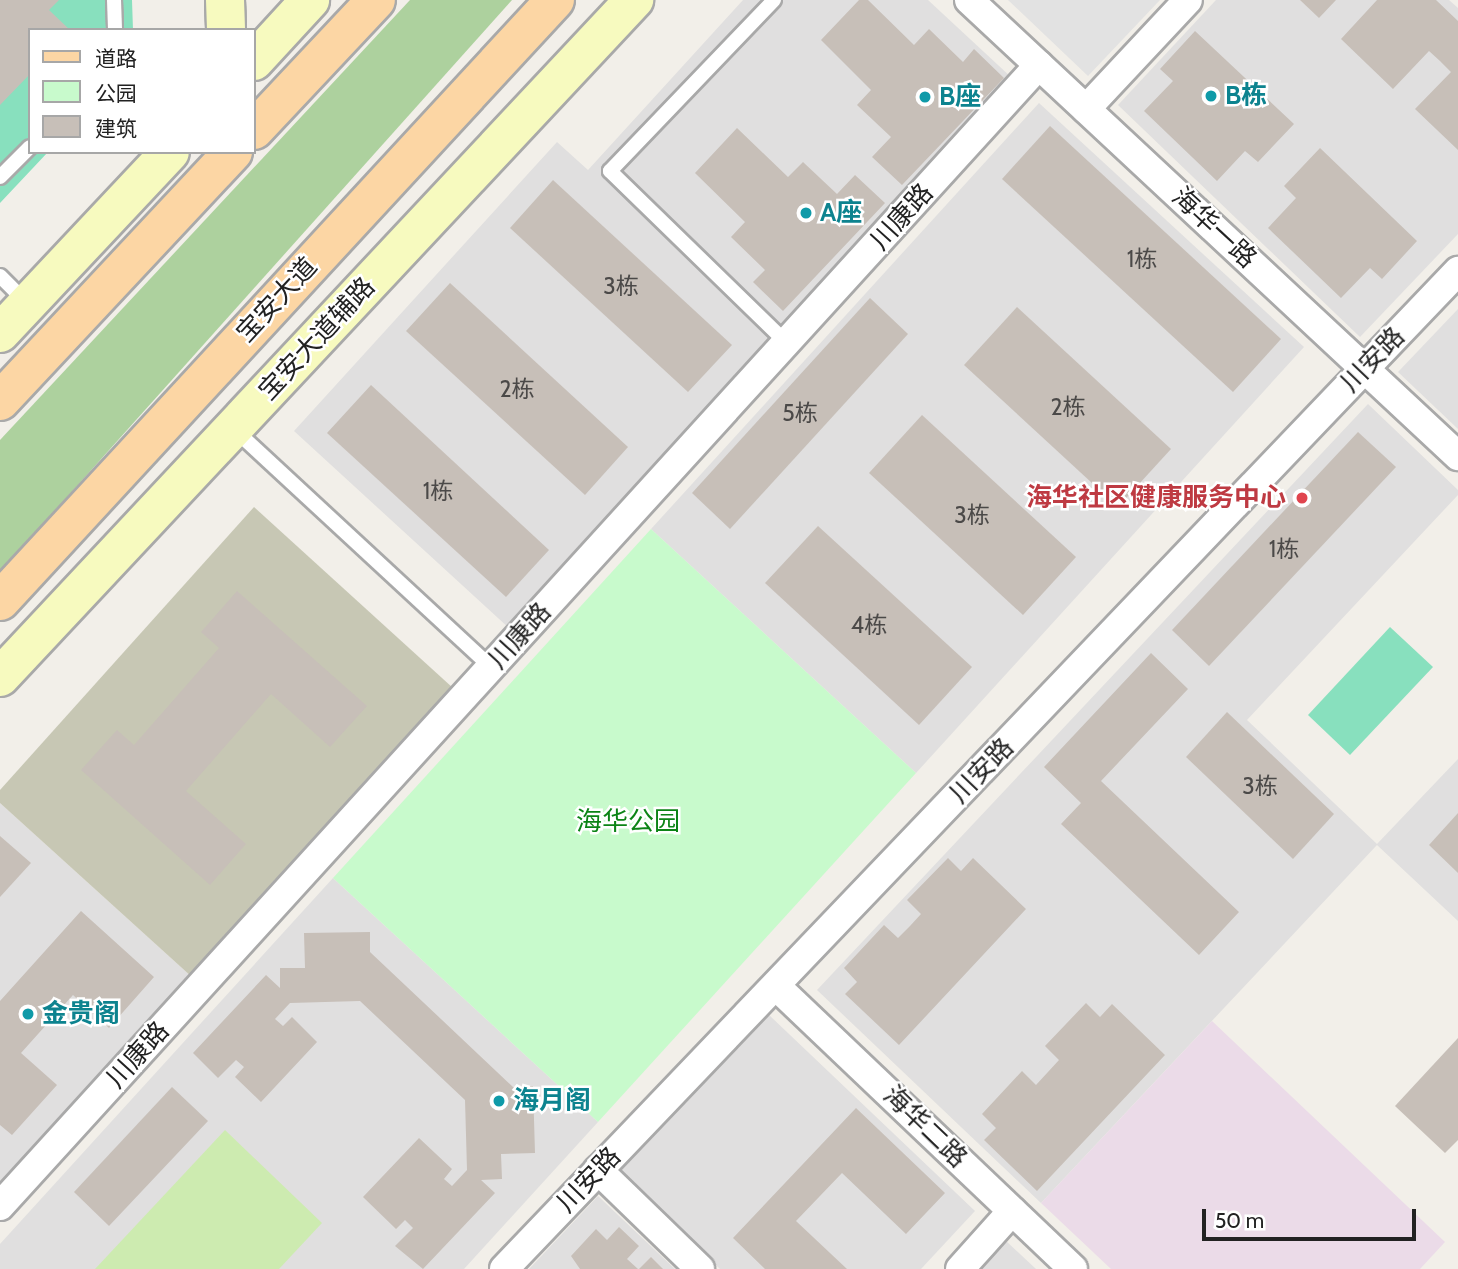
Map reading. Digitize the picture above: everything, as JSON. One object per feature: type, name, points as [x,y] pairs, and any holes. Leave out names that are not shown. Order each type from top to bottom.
[{"type":"main road","points":[[225,0],[226,28]]},
{"type":"main road","points":[[256,59],[310,0]]},
{"type":"main road","points":[[256,128],[376,0]]},
{"type":"main road","name":"宝安大道","points":[[0,601],[555,0]]},
{"type":"main road","name":"宝安大道辅路","points":[[0,677],[634,0]]},
{"type":"main road","points":[[0,333],[168,154]]},
{"type":"main road","points":[[0,401],[231,154]]},
{"type":"street","name":"海华一路","points":[[969,0],[1458,456]]},
{"type":"street","points":[[1086,109],[1188,0]]},
{"type":"street","name":"川康路","points":[[0,1206],[1039,65]]},
{"type":"street","name":"川安路","points":[[504,1269],[1458,271]]},
{"type":"street","name":"海华二路","points":[[776,986],[1073,1269]]},
{"type":"street","points":[[598,1170],[700,1269]]},
{"type":"street","points":[[960,1269],[1012,1211]]},
{"type":"lane","points":[[114,0],[115,28]]},
{"type":"lane","points":[[774,0],[610,171],[787,342]]},
{"type":"lane","points":[[0,177],[28,149]]},
{"type":"lane","points":[[0,276],[28,304]]},
{"type":"lane","points":[[233,428],[491,667]]},
{"type":"shaded area","points":[[743,0],[928,0],[1012,78],[510,629],[294,431],[557,142],[588,170]]},
{"type":"shaded area","points":[[1008,0],[1160,0],[1088,76]]},
{"type":"shaded area","points":[[1216,0],[1449,0],[1458,8],[1458,234],[1360,337],[1118,105]]},
{"type":"shaded area","points":[[1039,103],[1304,347],[916,773],[651,529]]},
{"type":"shaded area","points":[[1458,309],[1458,429],[1398,372]]},
{"type":"shaded area","points":[[1368,404],[1458,490],[1458,495],[1247,720],[1377,844],[1458,759],[1458,921],[1377,845],[1041,1203],[817,990]]},
{"type":"shaded area","points":[[254,507],[453,688],[193,978],[0,803],[0,790]]},
{"type":"shaded area","points":[[0,803],[193,978],[0,1186]]},
{"type":"shaded area","points":[[333,878],[598,1122],[464,1269],[0,1269],[0,1244]]},
{"type":"shaded area","points":[[768,1014],[975,1211],[921,1269],[720,1269],[619,1172]]},
{"type":"shaded area","points":[[1212,1021],[1445,1242],[1420,1269],[1111,1269],[1041,1203]]},
{"type":"shaded area","points":[[598,1196],[675,1269],[529,1269]]},
{"type":"shaded area","points":[[1005,1240],[1036,1269],[977,1269]]},
{"type":"green space","points":[[0,0],[132,0],[133,28],[28,28],[28,154],[46,154],[0,203]]},
{"type":"green space","points":[[410,0],[512,0],[0,572],[0,440]]},
{"type":"green space","name":"海华公园","points":[[651,529],[916,773],[598,1122],[333,878]]},
{"type":"green space","points":[[1390,627],[1433,667],[1350,755],[1308,715]]},
{"type":"green space","points":[[225,1130],[322,1223],[279,1269],[95,1269]]},
{"type":"building","points":[[0,0],[59,0],[49,10],[68,28],[28,28],[28,76],[0,105]]},
{"type":"building","name":"B座","points":[[859,0],[868,0],[914,45],[929,29],[963,62],[974,49],[1004,78],[902,185],[872,157],[891,137],[857,105],[871,90],[821,40]]},
{"type":"building","points":[[1300,0],[1336,0],[1319,18]]},
{"type":"building","points":[[1377,0],[1436,0],[1458,21],[1458,150],[1415,109],[1451,72],[1440,61],[1429,51],[1393,89],[1341,39]]},
{"type":"building","name":"B栋","points":[[1195,31],[1294,124],[1258,162],[1245,151],[1217,181],[1144,111],[1173,81],[1160,69]]},
{"type":"building","points":[[1050,126],[1281,339],[1233,392],[1002,179]]},
{"type":"building","name":"A座","points":[[737,128],[788,177],[803,162],[837,194],[855,175],[885,203],[783,311],[753,282],[765,270],[731,237],[745,222],[695,173]]},
{"type":"building","points":[[1320,148],[1417,241],[1382,279],[1370,268],[1341,298],[1268,228],[1296,198],[1284,186]]},
{"type":"building","points":[[553,180],[732,345],[688,392],[510,228]]},
{"type":"building","points":[[450,283],[628,447],[585,495],[406,331]]},
{"type":"building","points":[[870,298],[908,334],[730,529],[692,493]]},
{"type":"building","points":[[1017,307],[1171,449],[1118,507],[964,365]]},
{"type":"building","points":[[371,385],[549,550],[506,597],[327,433]]},
{"type":"building","points":[[922,415],[1076,557],[1023,615],[869,473]]},
{"type":"building","points":[[1358,432],[1396,467],[1209,666],[1172,630]]},
{"type":"building","points":[[818,526],[972,667],[919,725],[765,583]]},
{"type":"building","points":[[237,591],[367,706],[330,747],[271,694],[186,791],[246,844],[210,885],[81,770],[117,730],[134,745],[219,648],[201,632]]},
{"type":"building","points":[[1151,653],[1188,689],[1101,781],[1239,912],[1199,955],[1061,824],[1081,803],[1044,767]]},
{"type":"building","points":[[1227,712],[1334,814],[1293,859],[1186,757]]},
{"type":"building","points":[[1458,813],[1458,873],[1429,845]]},
{"type":"building","points":[[0,836],[31,863],[0,897]]},
{"type":"building","points":[[948,858],[961,871],[973,858],[1026,909],[899,1045],[845,994],[857,982],[844,968],[884,925],[898,938],[910,926],[921,914],[907,900]]},
{"type":"building","name":"金贵阁","points":[[81,911],[154,977],[109,1028],[73,995],[21,1053],[57,1085],[12,1135],[0,1125],[0,1001]]},
{"type":"building","name":"海月阁","points":[[370,932],[370,952],[513,1087],[533,1086],[535,1153],[501,1154],[502,1179],[481,1180],[495,1193],[423,1269],[395,1246],[413,1228],[405,1220],[396,1229],[363,1197],[419,1138],[452,1169],[444,1179],[452,1186],[467,1170],[465,1100],[360,1001],[290,1003],[275,1019],[283,1026],[292,1017],[317,1042],[261,1102],[235,1077],[244,1067],[236,1060],[218,1078],[193,1053],[266,975],[280,988],[280,968],[305,968],[304,933]]},
{"type":"building","points":[[1086,1003],[1100,1017],[1112,1004],[1165,1055],[1037,1191],[984,1140],[996,1128],[982,1114],[1022,1071],[1036,1085],[1059,1060],[1045,1046]]},
{"type":"building","points":[[1458,1038],[1458,1140],[1445,1153],[1395,1106]]},
{"type":"building","points":[[172,1087],[208,1121],[109,1226],[74,1192]]},
{"type":"building","points":[[856,1108],[945,1193],[906,1234],[842,1173],[796,1221],[847,1269],[765,1269],[733,1238]]},
{"type":"building","points":[[619,1227],[639,1246],[627,1259],[638,1269],[580,1269],[571,1256],[596,1229],[607,1240]]},
{"type":"building","points":[[651,1257],[663,1269],[639,1269]]},
{"type":"place","name":"B栋","points":[[1211,96]]},
{"type":"place","name":"B座","points":[[925,97]]},
{"type":"place","name":"A座","points":[[806,213]]},
{"type":"place","name":"海华社区健康服务中心","points":[[1302,498]]},
{"type":"place","name":"金贵阁","points":[[28,1014]]},
{"type":"place","name":"海月阁","points":[[499,1101]]}]
